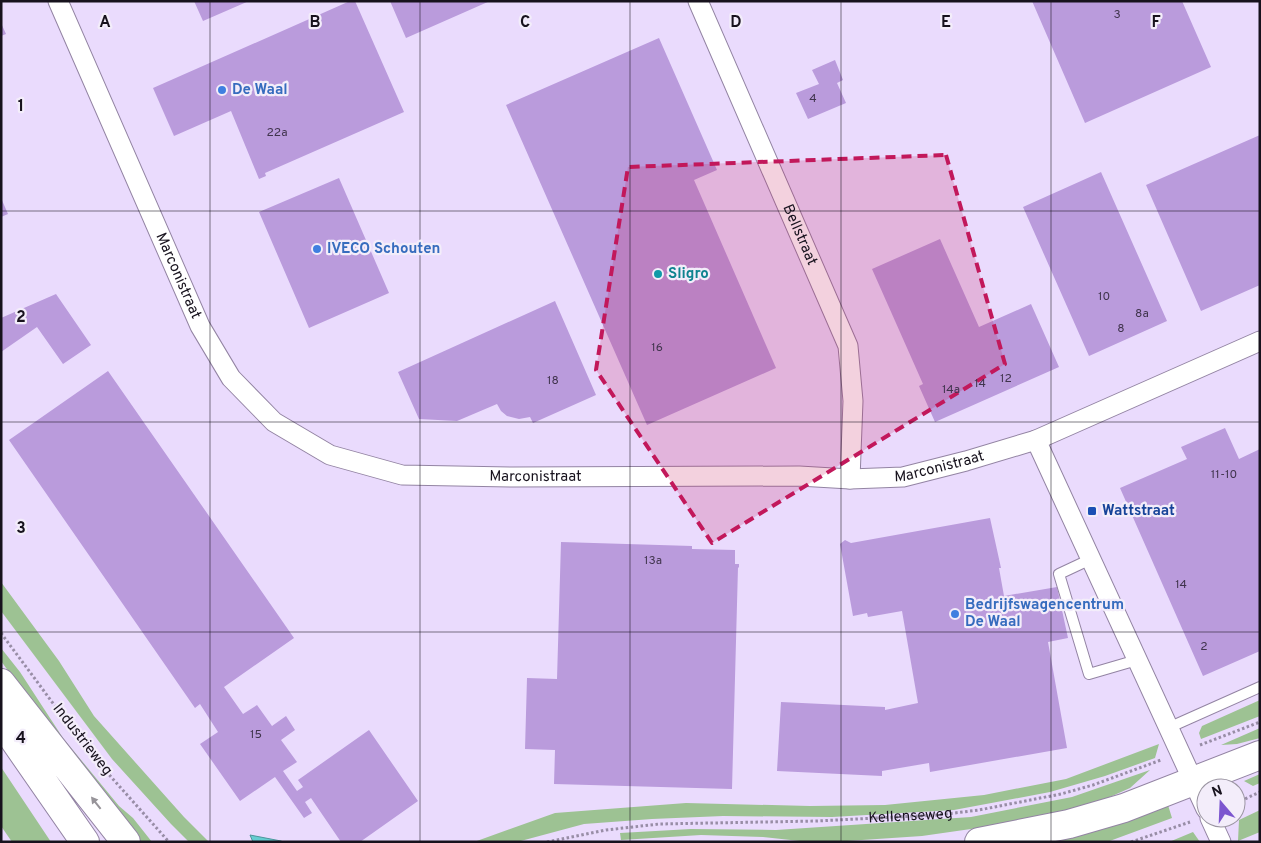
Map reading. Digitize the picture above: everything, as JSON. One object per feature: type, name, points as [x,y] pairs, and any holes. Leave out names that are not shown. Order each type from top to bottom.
[{"type":"main road","name":"Industrieweg","points":[[1,683],[126,842]]},
{"type":"main road","points":[[1,721],[85,842]]},
{"type":"main road","points":[[979,842],[1069,824],[1124,808],[1260,755]]},
{"type":"street","name":"Marconistraat","points":[[58,1],[200,326],[231,378],[274,422],[330,454],[402,475],[798,476],[850,479],[903,477],[1036,440],[1260,341]]},
{"type":"street","name":"Bellstraat","points":[[698,1],[848,346],[853,401],[850,479]]},
{"type":"street","points":[[1036,440],[1196,790]]},
{"type":"street","points":[[1213,828],[1221,842]]},
{"type":"lane","points":[[1091,559],[1059,574],[1089,674],[1137,660]]},
{"type":"lane","points":[[1168,728],[1260,687]]},
{"type":"path","name":"Industrieweg","points":[[1,633],[79,738]]},
{"type":"path","name":"Kellenseweg","points":[[547,842],[606,830],[659,824],[817,821],[938,816],[979,810],[1093,786],[1260,722]]},
{"type":"path","name":"Industrieweg","points":[[90,753],[169,842]]},
{"type":"path","points":[[1246,798],[1260,792]]},
{"type":"path","points":[[1131,842],[1196,818]]},
{"type":"highlighted area","points":[[946,155],[1005,364],[712,543],[596,370],[628,167]]},
{"type":"shaded area","points":[[1,582],[59,661],[94,716],[184,817],[209,842],[189,842],[112,759],[1,611]]},
{"type":"shaded area","points":[[1,648],[20,672],[63,738],[119,806],[133,818],[152,842],[136,842],[58,740],[1,661]]},
{"type":"shaded area","points":[[1260,700],[1260,716],[1201,739],[1199,733],[1202,726]]},
{"type":"shaded area","points":[[1260,728],[1260,738],[1237,744],[1221,745]]},
{"type":"shaded area","points":[[1159,744],[1155,758],[1105,776],[1050,792],[954,810],[832,817],[723,816],[652,819],[584,824],[517,842],[474,842],[555,813],[686,803],[810,806],[885,805],[984,795],[1066,779]]},
{"type":"shaded area","points":[[1,767],[51,842],[12,842],[1,826]]},
{"type":"shaded area","points":[[1150,770],[1130,788],[1101,801],[1065,812],[1027,821],[922,836],[809,842],[763,837],[701,835],[621,840],[620,833],[691,829],[776,830],[971,817],[1072,797]]},
{"type":"shaded area","points":[[1260,774],[1260,783],[1253,786],[1246,782],[1246,780]]},
{"type":"shaded area","points":[[1168,805],[1172,818],[1107,842],[1057,842]]},
{"type":"shaded area","points":[[1260,810],[1260,832],[1238,841],[1239,828],[1246,828],[1246,817]]},
{"type":"shaded area","points":[[1193,832],[1200,842],[1169,842]]},
{"type":"shaded area","points":[[250,835],[281,841],[283,842],[253,842]]},
{"type":"building","points":[[194,1],[249,1],[203,21]]},
{"type":"building","points":[[350,1],[355,1],[404,112],[265,173],[266,176],[259,179],[231,111],[174,136],[153,88]]},
{"type":"building","points":[[390,1],[490,1],[406,38]]},
{"type":"building","points":[[1032,1],[1182,1],[1211,67],[1085,123]]},
{"type":"building","points":[[1,23],[6,34],[1,36]]},
{"type":"building","name":"Sligro","points":[[659,38],[717,170],[694,180],[776,368],[647,425],[506,105]]},
{"type":"building","points":[[835,60],[843,80],[837,83],[846,103],[808,119],[796,93],[819,84],[812,70]]},
{"type":"building","points":[[1260,135],[1260,285],[1201,311],[1146,185]]},
{"type":"building","points":[[1101,172],[1167,321],[1089,356],[1023,207]]},
{"type":"building","points":[[339,178],[389,293],[309,328],[259,212]]},
{"type":"building","points":[[1,198],[8,214],[1,217]]},
{"type":"building","points":[[940,239],[979,327],[1031,304],[1059,367],[935,422],[919,386],[923,384],[872,269]]},
{"type":"building","points":[[56,294],[91,345],[63,364],[37,327],[1,352],[1,318]]},
{"type":"building","points":[[555,301],[596,395],[533,423],[530,417],[519,419],[507,416],[497,404],[457,421],[419,419],[398,372]]},
{"type":"building","points":[[108,371],[294,638],[224,687],[243,714],[257,705],[272,726],[286,716],[295,730],[281,740],[297,762],[283,771],[297,791],[303,787],[298,780],[369,730],[418,801],[360,842],[341,842],[311,798],[305,802],[312,813],[304,818],[275,777],[240,801],[200,744],[218,732],[200,704],[195,708],[9,440]]},
{"type":"building","points":[[1225,428],[1239,459],[1260,449],[1260,651],[1203,676],[1120,488],[1187,459],[1181,447]]},
{"type":"building","points":[[990,518],[1001,568],[999,568],[1004,596],[1057,587],[1068,638],[1048,642],[1067,748],[930,772],[929,763],[882,771],[882,776],[777,771],[781,702],[885,707],[885,710],[918,703],[902,611],[868,617],[867,613],[853,616],[840,544],[845,540],[851,543]]},
{"type":"building","points":[[561,542],[692,546],[692,549],[735,550],[735,564],[739,564],[739,568],[732,789],[554,784],[555,750],[525,749],[527,678],[557,679]]},
{"type":"place","name":"De Waal","points":[[222,90]]},
{"type":"place","name":"IVECO Schouten","points":[[317,249]]},
{"type":"place","name":"Sligro","points":[[658,274]]},
{"type":"place","name":"Wattstraat","points":[[1092,511]]},
{"type":"place","name":"Bedrijfswagencentrum De Waal","points":[[955,614]]}]
